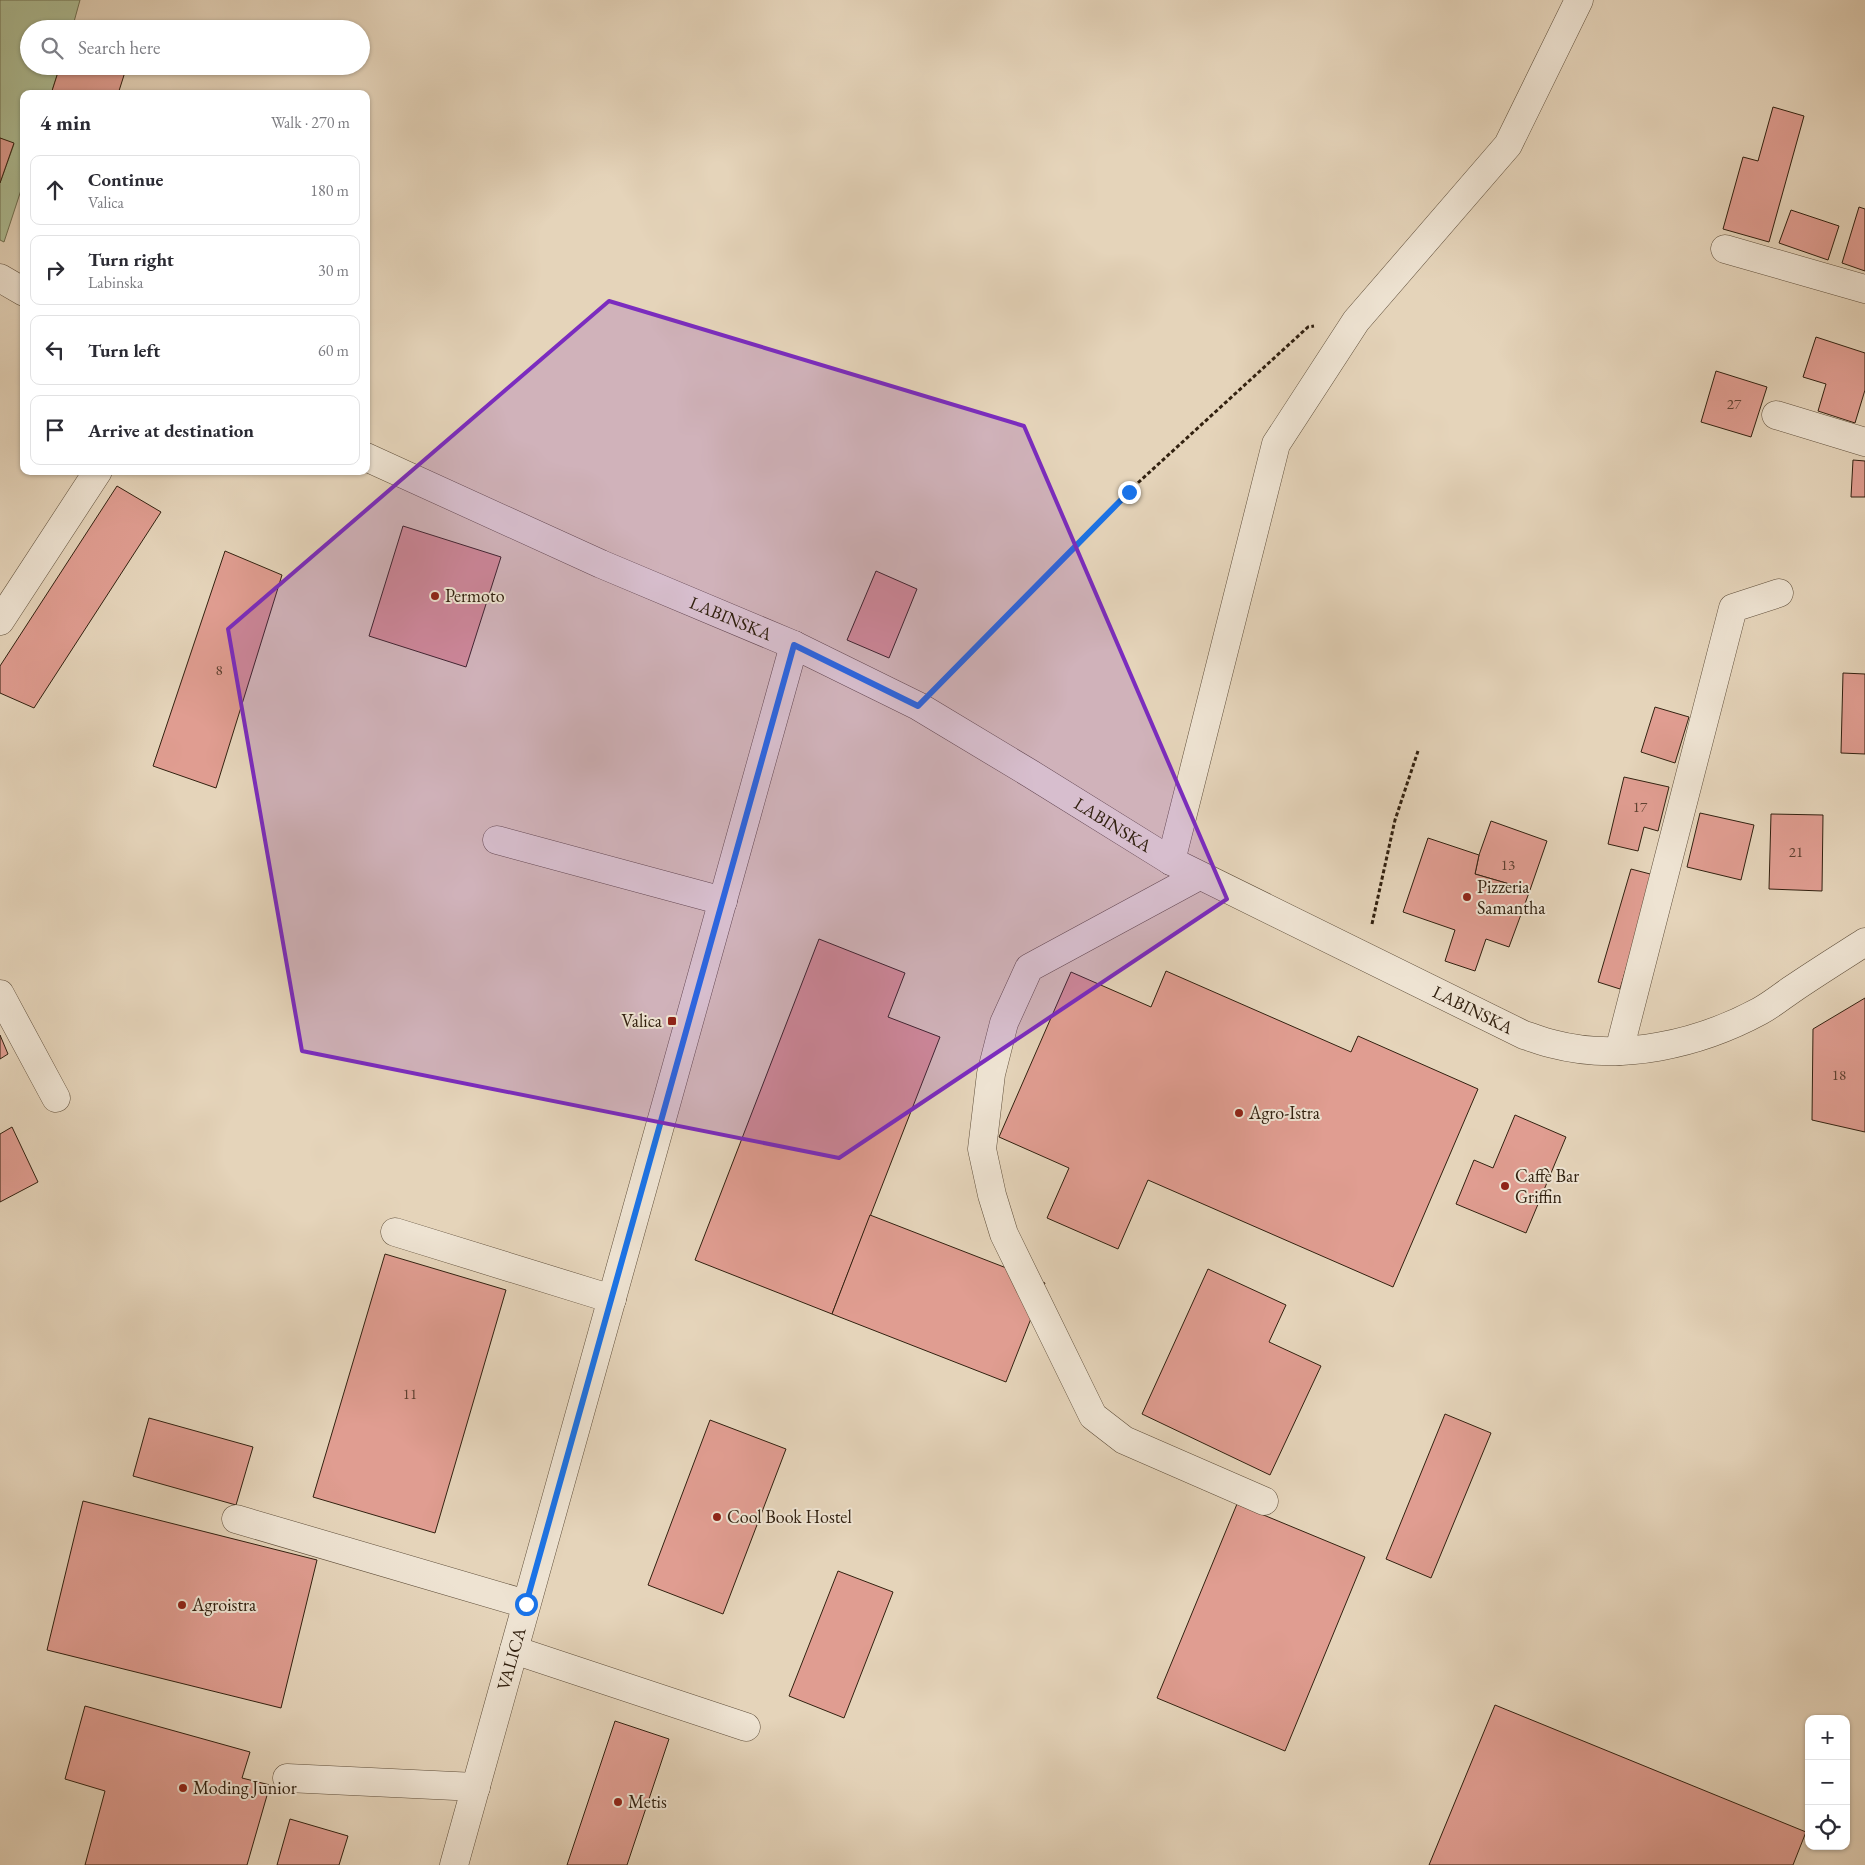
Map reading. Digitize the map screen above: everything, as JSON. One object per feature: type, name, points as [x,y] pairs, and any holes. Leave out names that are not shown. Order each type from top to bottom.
[{"type":"street","points":[[1170,861],[1276,444],[1356,321],[1508,145],[1579,0]]},
{"type":"street","points":[[1725,249],[1865,289]]},
{"type":"street","points":[[0,278],[20,290]]},
{"type":"street","points":[[1776,415],[1865,442]]},
{"type":"street","name":"LABINSKA","points":[[370,460],[600,564],[794,645],[918,706],[1170,861],[1524,1035],[1554,1044],[1587,1050],[1619,1051],[1649,1048],[1691,1040],[1730,1026],[1762,1011],[1865,942]]},
{"type":"street","points":[[0,621],[95,475]]},
{"type":"street","points":[[1619,1051],[1733,608],[1779,592]]},
{"type":"street","name":"VALICA","points":[[454,1865],[794,645]]},
{"type":"street","points":[[496,840],[723,901]]},
{"type":"street","points":[[1199,876],[1029,968],[1004,1022],[991,1074],[982,1150],[992,1195],[1004,1234],[1093,1416],[1124,1440],[1264,1501]]},
{"type":"street","points":[[0,994],[56,1098]]},
{"type":"street","points":[[395,1232],[612,1299]]},
{"type":"street","points":[[236,1519],[526,1604]]},
{"type":"street","points":[[514,1650],[746,1727]]},
{"type":"street","points":[[287,1778],[476,1787]]},
{"type":"path","points":[[918,706],[1129,492],[1308,327],[1317,324]]},
{"type":"path","points":[[1365,957],[1396,820],[1418,751]]},
{"type":"highlighted area","points":[[609,301],[1024,426],[1227,899],[839,1158],[302,1051],[228,629]]},
{"type":"green space","points":[[0,0],[80,0],[74,20],[20,20],[20,75],[57,75],[52,90],[20,90],[20,193],[4,242],[0,240],[0,183],[14,144],[0,138]]},
{"type":"building","points":[[57,75],[124,75],[119,90],[52,90]]},
{"type":"building","points":[[1773,107],[1804,116],[1769,242],[1723,229],[1743,157],[1758,161]]},
{"type":"building","points":[[0,138],[14,143],[0,183]]},
{"type":"building","points":[[1859,207],[1865,209],[1865,271],[1842,263]]},
{"type":"building","points":[[1791,210],[1839,226],[1828,260],[1779,243]]},
{"type":"building","points":[[1816,337],[1865,353],[1865,390],[1855,423],[1818,411],[1826,384],[1803,377]]},
{"type":"building","points":[[1716,371],[1767,387],[1751,437],[1701,422]]},
{"type":"building","points":[[1853,460],[1865,461],[1865,497],[1851,497]]},
{"type":"building","points":[[117,486],[161,512],[34,708],[0,693],[0,666]]},
{"type":"building","name":"Permoto","points":[[403,526],[501,557],[466,667],[369,636]]},
{"type":"building","points":[[225,551],[282,575],[216,788],[153,766]]},
{"type":"building","points":[[876,571],[917,589],[889,658],[847,640]]},
{"type":"building","points":[[1843,673],[1865,674],[1865,754],[1841,753]]},
{"type":"building","points":[[1655,707],[1689,717],[1675,763],[1641,752]]},
{"type":"building","points":[[1624,777],[1669,787],[1658,831],[1644,827],[1638,851],[1608,844]]},
{"type":"building","points":[[1700,813],[1754,825],[1741,880],[1687,867]]},
{"type":"building","points":[[1771,814],[1823,815],[1822,891],[1769,889]]},
{"type":"building","points":[[1491,821],[1547,841],[1530,890],[1475,874],[1479,855]]},
{"type":"building","name":"Pizzeria Samantha","points":[[1428,838],[1479,855],[1475,874],[1530,890],[1509,947],[1486,939],[1475,971],[1445,961],[1455,930],[1403,912]]},
{"type":"building","points":[[1631,869],[1654,875],[1620,989],[1598,982]]},
{"type":"building","points":[[819,939],[905,973],[888,1017],[940,1037],[832,1314],[695,1260]]},
{"type":"building","name":"Agro-Istra","points":[[1166,971],[1351,1052],[1358,1036],[1478,1089],[1393,1287],[1148,1180],[1118,1249],[1047,1218],[1069,1168],[999,1137],[1071,972],[1151,1007]]},
{"type":"building","points":[[1865,998],[1865,1132],[1812,1120],[1813,1029]]},
{"type":"building","points":[[0,1035],[8,1054],[0,1059]]},
{"type":"building","name":"Caffè Bar Griffin","points":[[1515,1115],[1566,1137],[1526,1233],[1456,1204],[1474,1160],[1493,1168]]},
{"type":"building","points":[[12,1127],[38,1182],[0,1202],[0,1134]]},
{"type":"building","points":[[870,1215],[1045,1283],[1006,1382],[832,1314]]},
{"type":"building","points":[[385,1254],[506,1290],[435,1533],[313,1497]]},
{"type":"building","points":[[1208,1269],[1286,1305],[1269,1342],[1321,1366],[1270,1475],[1142,1414]]},
{"type":"building","points":[[1445,1414],[1491,1433],[1431,1578],[1386,1559]]},
{"type":"building","points":[[149,1418],[253,1447],[236,1505],[133,1476]]},
{"type":"building","name":"Cool Book Hostel","points":[[710,1420],[786,1449],[723,1614],[648,1585]]},
{"type":"building","name":"Agroistra","points":[[83,1501],[317,1560],[281,1708],[47,1650]]},
{"type":"building","points":[[1237,1504],[1365,1557],[1285,1751],[1157,1698]]},
{"type":"building","points":[[838,1571],[893,1592],[844,1718],[789,1696]]},
{"type":"building","points":[[1495,1705],[1805,1832],[1793,1865],[1429,1865]]},
{"type":"building","name":"Moding Junior","points":[[85,1706],[250,1752],[242,1778],[270,1785],[247,1865],[85,1865],[105,1791],[65,1779]]},
{"type":"building","name":"Metis","points":[[615,1721],[669,1739],[627,1865],[567,1865]]},
{"type":"building","points":[[290,1819],[348,1836],[339,1865],[277,1865]]},
{"type":"place","name":"Permoto","points":[[435,596]]},
{"type":"place","name":"Pizzeria Samantha","points":[[1467,897]]},
{"type":"place","name":"Valica","points":[[672,1021]]},
{"type":"place","name":"Agro-Istra","points":[[1239,1113]]},
{"type":"place","name":"Caffè Bar Griffin","points":[[1505,1186]]},
{"type":"place","name":"Cool Book Hostel","points":[[717,1517]]},
{"type":"place","name":"Agroistra","points":[[182,1605]]},
{"type":"place","name":"Moding Junior","points":[[183,1788]]},
{"type":"place","name":"Metis","points":[[618,1802]]},
{"type":"route","points":[[526,1604],[794,645],[918,706],[1129,492]]}]
